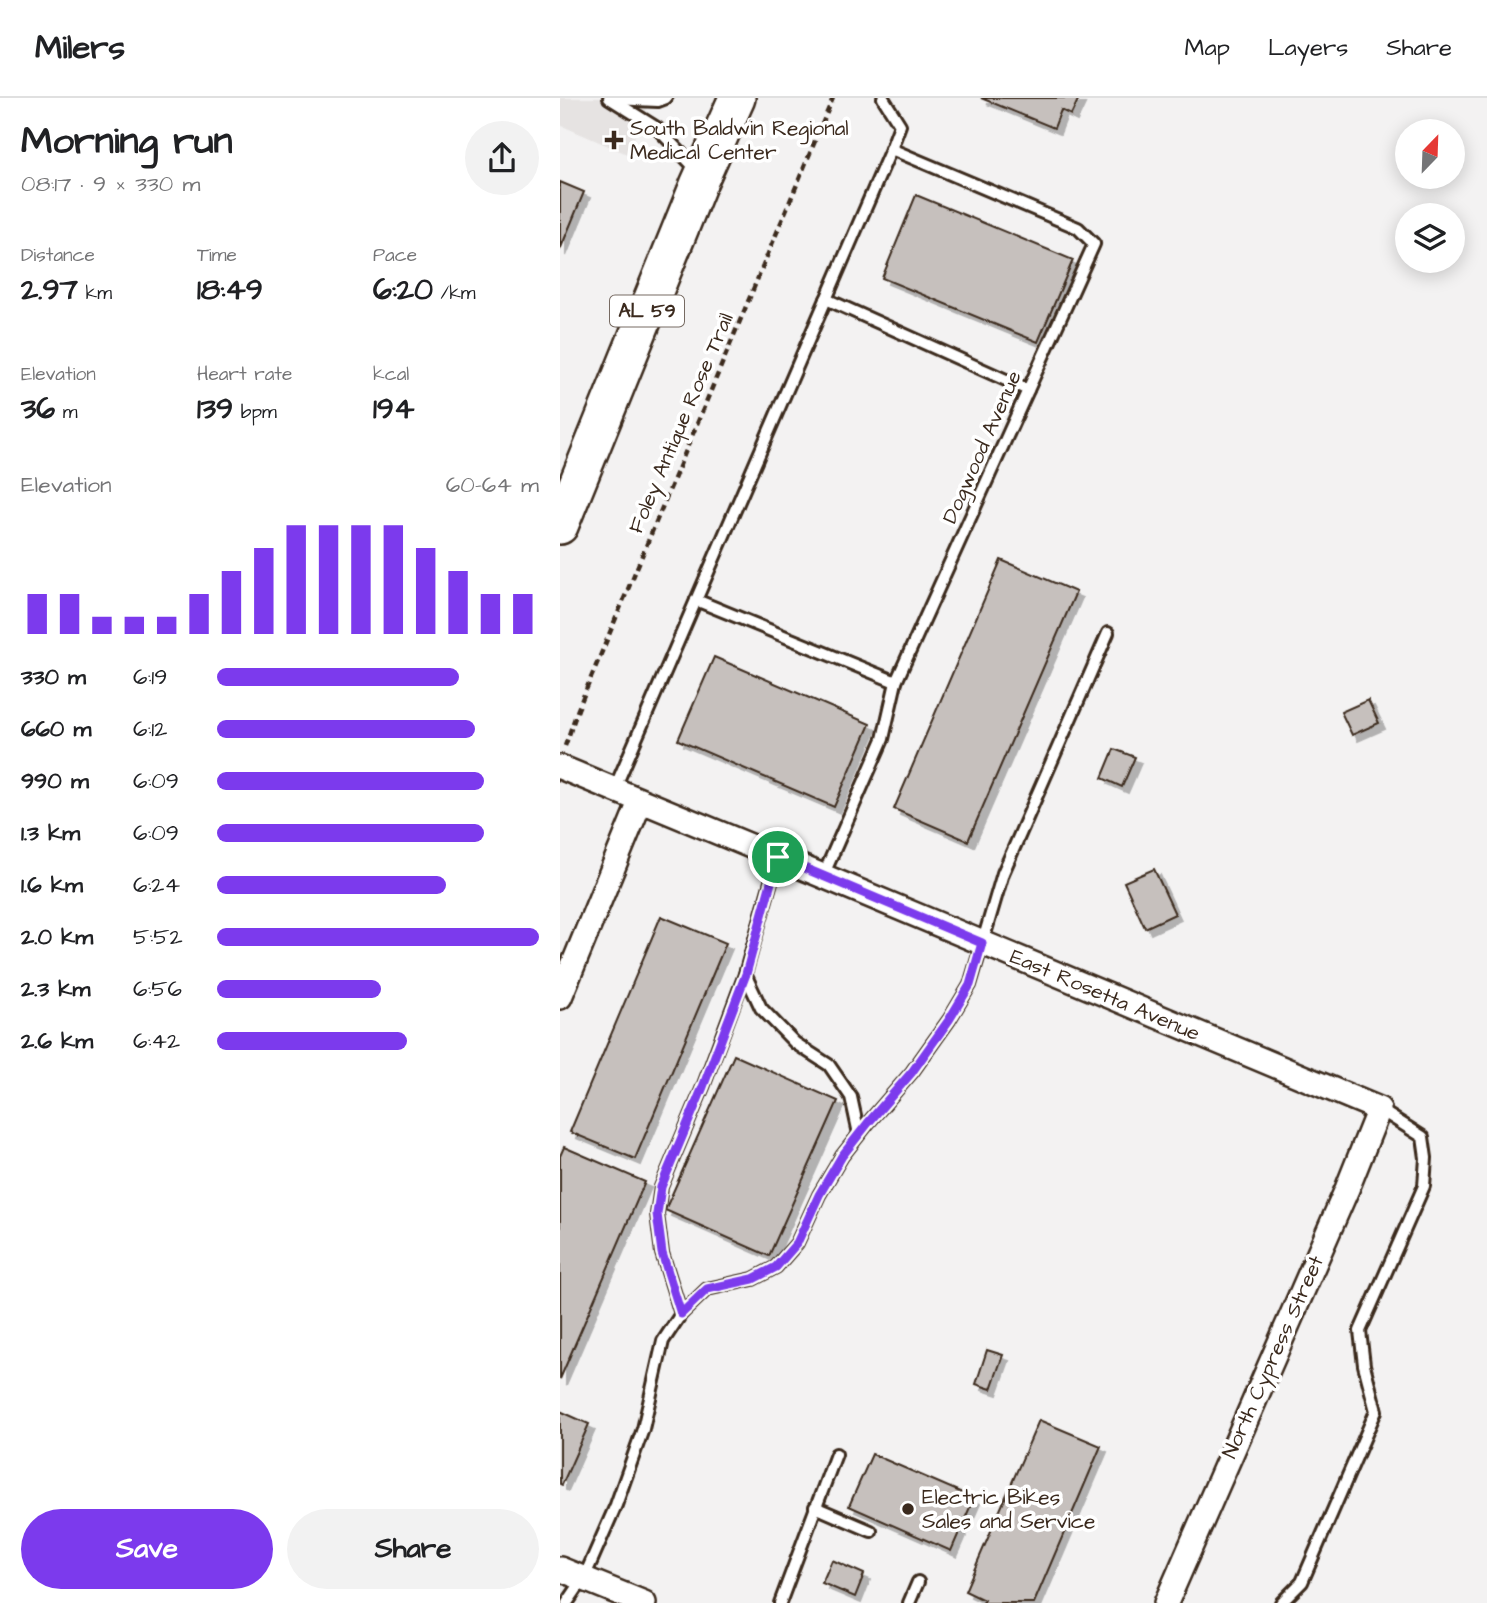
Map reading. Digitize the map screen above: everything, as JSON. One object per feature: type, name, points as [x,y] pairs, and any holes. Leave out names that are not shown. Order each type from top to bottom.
[{"type":"main road","name":"AL 59","points":[[560,526],[702,176],[737,98]]},
{"type":"street","name":"East Rosetta Avenue","points":[[562,758],[614,790],[640,802],[778,857],[1379,1109]]},
{"type":"street","points":[[560,997],[640,802]]},
{"type":"street","name":"North Cypress Street","points":[[1166,1603],[1347,1189],[1379,1109]]},
{"type":"street","points":[[560,1569],[644,1603]]},
{"type":"lane","points":[[610,98],[658,101],[666,98]]},
{"type":"lane","points":[[610,98],[657,128],[702,176]]},
{"type":"lane","points":[[614,790],[891,149],[900,125],[883,98]]},
{"type":"lane","name":"Dogwood Avenue","points":[[823,876],[883,739],[897,682],[1094,244],[1078,228],[891,149]]},
{"type":"lane","points":[[826,299],[1028,390]]},
{"type":"lane","points":[[696,600],[897,682]]},
{"type":"lane","points":[[567,1603],[584,1578],[616,1505],[643,1429],[663,1341],[681,1314],[707,1289],[753,1279],[776,1267],[797,1243],[819,1195],[842,1156],[912,1072],[970,985],[1003,873],[1108,633]]},
{"type":"lane","points":[[681,1314],[662,1253],[657,1214],[661,1187],[746,974],[778,857]]},
{"type":"lane","points":[[746,974],[761,1009],[795,1043],[829,1065],[851,1097],[859,1134]]},
{"type":"lane","points":[[1281,1603],[1302,1582],[1376,1411],[1364,1365],[1360,1331],[1424,1186],[1426,1158],[1423,1137],[1379,1109]]},
{"type":"lane","points":[[793,1603],[780,1601],[836,1454]]},
{"type":"lane","points":[[815,1507],[871,1531]]},
{"type":"lane","points":[[909,1603],[918,1582]]},
{"type":"path","name":"Foley Antique Rose Trail","points":[[562,758],[578,709],[833,98]]},
{"type":"shaded area","name":"South Baldwin Regional Medical Center","points":[[560,98],[652,98],[627,154],[560,125]]},
{"type":"building","points":[[981,98],[1079,98],[1071,115],[1061,110],[1054,128]]},
{"type":"building","points":[[560,182],[584,192],[560,250]]},
{"type":"building","points":[[916,195],[1073,260],[1038,342],[882,278]]},
{"type":"building","points":[[1001,560],[1076,592],[968,841],[894,809]]},
{"type":"building","points":[[714,657],[870,724],[834,807],[678,740]]},
{"type":"building","points":[[1368,700],[1379,723],[1352,735],[1341,712]]},
{"type":"building","points":[[1114,749],[1135,757],[1122,787],[1102,778]]},
{"type":"building","points":[[1154,869],[1175,914],[1145,928],[1124,882]]},
{"type":"building","points":[[661,916],[726,943],[635,1159],[570,1132]]},
{"type":"building","points":[[734,1055],[838,1101],[769,1256],[665,1210]]},
{"type":"building","points":[[564,1147],[645,1182],[560,1379],[560,1156]]},
{"type":"building","points":[[987,1350],[1003,1355],[991,1389],[976,1384]]},
{"type":"building","points":[[560,1411],[589,1424],[562,1485],[560,1484]]},
{"type":"building","points":[[1039,1420],[1101,1446],[1034,1603],[983,1603],[984,1600],[965,1591]]},
{"type":"building","points":[[872,1454],[974,1498],[951,1551],[849,1506]]},
{"type":"building","points":[[832,1560],[864,1574],[855,1597],[822,1583]]},
{"type":"place","name":"South Baldwin Regional Medical Center","points":[[614,140]]},
{"type":"place","name":"Electric Bikes Sales and Service","points":[[908,1509]]},
{"type":"route","points":[[778,857],[982,943],[970,985],[949,1020],[912,1072],[842,1156],[819,1195],[797,1243],[776,1267],[753,1279],[707,1289],[681,1314],[662,1253],[657,1214],[661,1187],[746,974],[778,857]]}]
